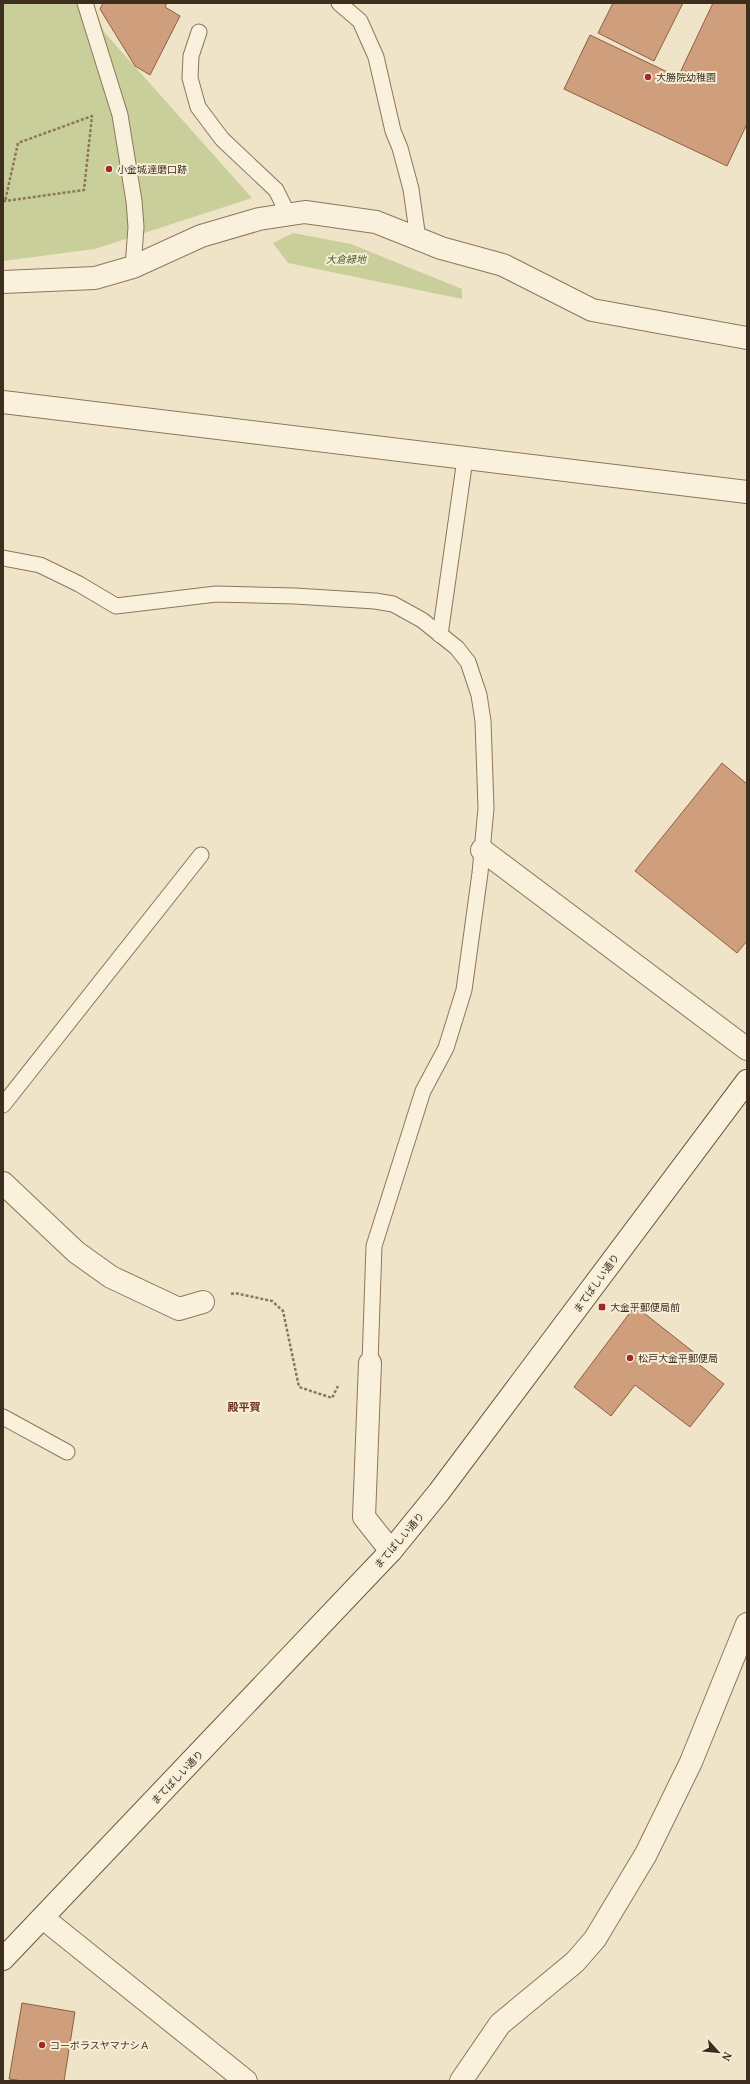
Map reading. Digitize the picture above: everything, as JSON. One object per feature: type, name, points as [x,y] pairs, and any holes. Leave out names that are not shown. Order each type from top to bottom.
[{"type":"street","points":[[3,282],[95,278],[133,267],[201,236],[259,220],[306,212],[376,222],[440,248],[503,265],[592,310],[747,338]]},
{"type":"street","points":[[3,402],[747,492]]},
{"type":"street","points":[[482,850],[747,1049]]},
{"type":"street","name":"まてばしい通り","points":[[3,1959],[391,1551],[439,1492],[747,1081]]},
{"type":"street","points":[[3,1183],[76,1252],[111,1277],[179,1309],[203,1302]]},
{"type":"street","points":[[370,1363],[364,1517],[391,1551]]},
{"type":"street","points":[[461,2081],[500,2024],[574,1962],[595,1939],[646,1854],[692,1762],[747,1624]]},
{"type":"street","points":[[43,1918],[246,2081]]},
{"type":"lane","points":[[85,3],[120,115],[134,201],[136,227],[133,267]]},
{"type":"lane","points":[[339,3],[360,21],[376,57],[393,131],[400,148],[411,189],[418,239]]},
{"type":"lane","points":[[199,32],[191,56],[190,78],[198,108],[222,139],[276,190],[288,214]]},
{"type":"lane","points":[[440,635],[465,459]]},
{"type":"lane","points":[[3,558],[40,565],[79,584],[116,606],[216,594],[375,601],[393,604],[422,620],[457,648],[468,662],[479,695],[483,721],[486,808],[464,990],[446,1048],[423,1091],[374,1246],[370,1363]]},
{"type":"lane","points":[[3,1105],[201,855]]},
{"type":"lane","points":[[3,1417],[67,1452]]},
{"type":"path","points":[[92,116],[84,190],[4,201],[18,143],[92,116]]},
{"type":"path","points":[[203,1302],[235,1293],[272,1301],[283,1311],[299,1387],[332,1398],[346,1371],[370,1363]]},
{"type":"green space","points":[[3,3],[93,3],[104,32],[252,198],[95,249],[3,261]]},
{"type":"green space","name":"大倉緑地","points":[[293,233],[351,244],[462,289],[462,299],[288,263],[273,243]]},
{"type":"building","points":[[103,3],[167,3],[165,7],[180,16],[150,75],[135,66],[100,9]]},
{"type":"building","points":[[613,3],[683,3],[654,61],[598,33]]},
{"type":"building","points":[[713,3],[747,3],[747,124],[727,166],[564,89],[590,35],[678,77]]},
{"type":"building","points":[[722,763],[747,784],[747,941],[737,953],[635,871]]},
{"type":"building","points":[[635,1306],[701,1358],[697,1363],[724,1384],[690,1427],[635,1385],[611,1416],[574,1387]]},
{"type":"building","name":"コーポラスヤマナシＡ","points":[[22,2003],[75,2012],[64,2081],[23,2081],[9,2079]]},
{"type":"place","name":"大勝院幼稚園","points":[[648,77]]},
{"type":"place","name":"小金城達磨口跡","points":[[109,169]]},
{"type":"place","name":"大金平郵便局前","points":[[602,1307]]},
{"type":"place","name":"松戸大金平郵便局","points":[[630,1358]]},
{"type":"place","name":"コーポラスヤマナシＡ","points":[[42,2045]]},
{"type":"district","name":"殿平賀","points":[[244,1407]]}]
